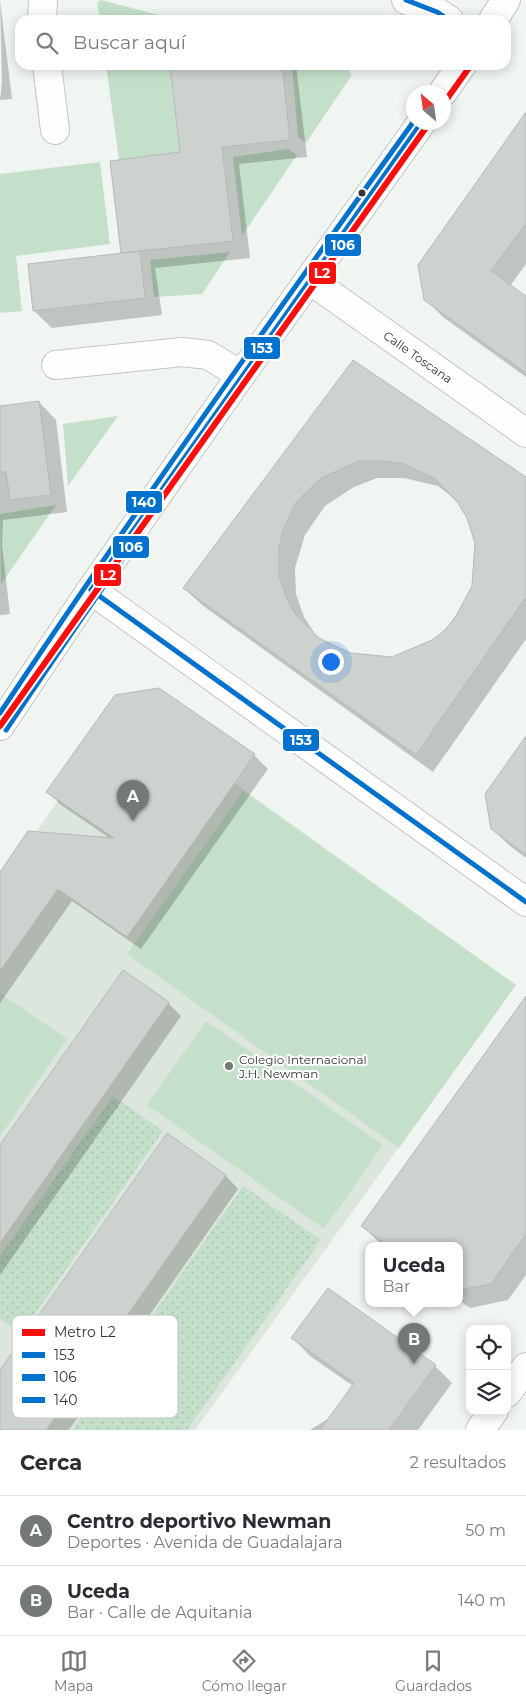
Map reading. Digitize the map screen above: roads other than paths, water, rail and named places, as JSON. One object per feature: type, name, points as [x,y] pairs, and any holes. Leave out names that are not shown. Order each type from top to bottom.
[{"type":"street","points":[[42,15],[43,0]]},
{"type":"street","points":[[406,0],[442,15]]},
{"type":"street","points":[[496,15],[506,0]]},
{"type":"street","points":[[49,70],[55,130]]},
{"type":"street","points":[[448,85],[458,70]]},
{"type":"street","points":[[0,726],[91,590],[240,375],[416,130]]},
{"type":"street","name":"Calle Toscana","points":[[310,280],[526,434]]},
{"type":"street","points":[[56,365],[182,352],[208,355],[240,375]]},
{"type":"street","points":[[91,590],[526,902]]},
{"type":"street","points":[[511,1388],[525,1371]]},
{"type":"street","points":[[480,1430],[491,1415]]},
{"type":"metro line","name":"L2","points":[[451,93],[467,70]]},
{"type":"metro line","name":"L2","points":[[0,726],[424,130]]},
{"type":"place","name":"Centro deportivo Newman","points":[[133,821]]},
{"type":"place","name":"Colegio Internacional J.H. Newman","points":[[229,1066]]},
{"type":"place","name":"Uceda","points":[[414,1364]]}]
